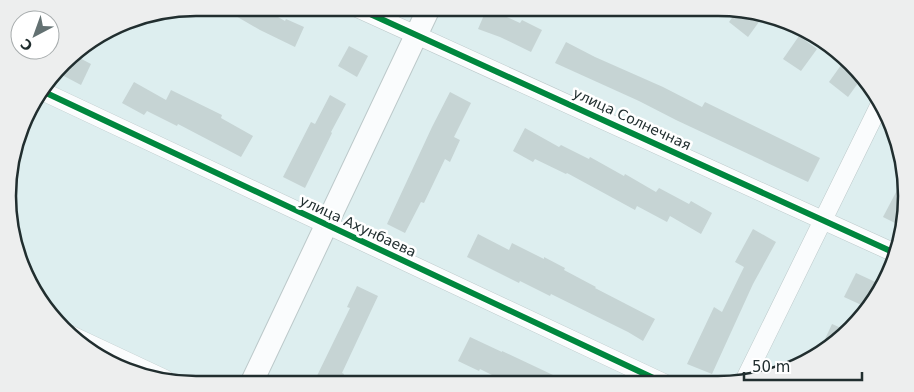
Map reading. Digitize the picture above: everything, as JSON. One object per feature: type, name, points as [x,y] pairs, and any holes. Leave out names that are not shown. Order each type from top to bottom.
[{"type":"street","name":"улица Солнечная","points":[[375,16],[889,250]]},
{"type":"street","points":[[255,376],[425,16]]},
{"type":"street","name":"улица Ахунбаева","points":[[48,94],[649,376]]},
{"type":"street","points":[[748,373],[877,111]]},
{"type":"street","points":[[103,350],[135,365]]},
{"type":"building","points":[[236,16],[276,16],[304,27],[295,47]]},
{"type":"building","points":[[484,16],[505,16],[520,23],[522,20],[542,30],[531,52],[478,29]]},
{"type":"building","points":[[732,17],[760,21],[748,37],[729,22]]},
{"type":"building","points":[[799,36],[817,49],[801,71],[783,59]]},
{"type":"building","points":[[566,42],[702,107],[705,102],[820,158],[808,182],[555,63]]},
{"type":"building","points":[[349,46],[368,56],[357,77],[338,66]]},
{"type":"building","points":[[80,58],[91,64],[81,85],[63,75]]},
{"type":"building","points":[[841,65],[858,83],[848,97],[829,82]]},
{"type":"building","points":[[134,82],[166,100],[171,90],[222,115],[221,118],[253,136],[241,157],[178,124],[177,126],[147,111],[144,115],[122,103]]},
{"type":"building","points":[[450,92],[471,103],[454,137],[460,140],[450,162],[445,159],[424,203],[421,202],[405,233],[387,224]]},
{"type":"building","points":[[330,95],[346,104],[305,188],[283,177],[311,122],[315,124]]},
{"type":"building","points":[[525,128],[559,147],[561,145],[589,159],[590,157],[624,176],[625,174],[656,192],[659,188],[689,204],[691,201],[712,213],[701,234],[670,216],[667,222],[637,206],[635,210],[567,173],[535,159],[533,162],[513,151]]},
{"type":"building","points":[[897,189],[895,223],[883,217]]},
{"type":"building","points":[[753,229],[776,242],[753,284],[712,374],[687,364],[714,307],[722,312],[744,267],[735,262]]},
{"type":"building","points":[[478,234],[509,250],[512,243],[544,259],[544,257],[565,268],[564,270],[595,288],[655,319],[643,341],[551,294],[550,296],[520,281],[519,283],[467,257]]},
{"type":"building","points":[[856,273],[876,282],[861,305],[844,297]]},
{"type":"building","points":[[357,286],[378,296],[342,373],[343,376],[317,376],[350,308],[347,307]]},
{"type":"building","points":[[832,324],[840,328],[837,331],[824,341]]},
{"type":"building","points":[[470,337],[555,376],[494,376],[458,361]]},
{"type":"cycle path","points":[[375,16],[889,250]]},
{"type":"cycle path","points":[[48,94],[649,376]]}]
